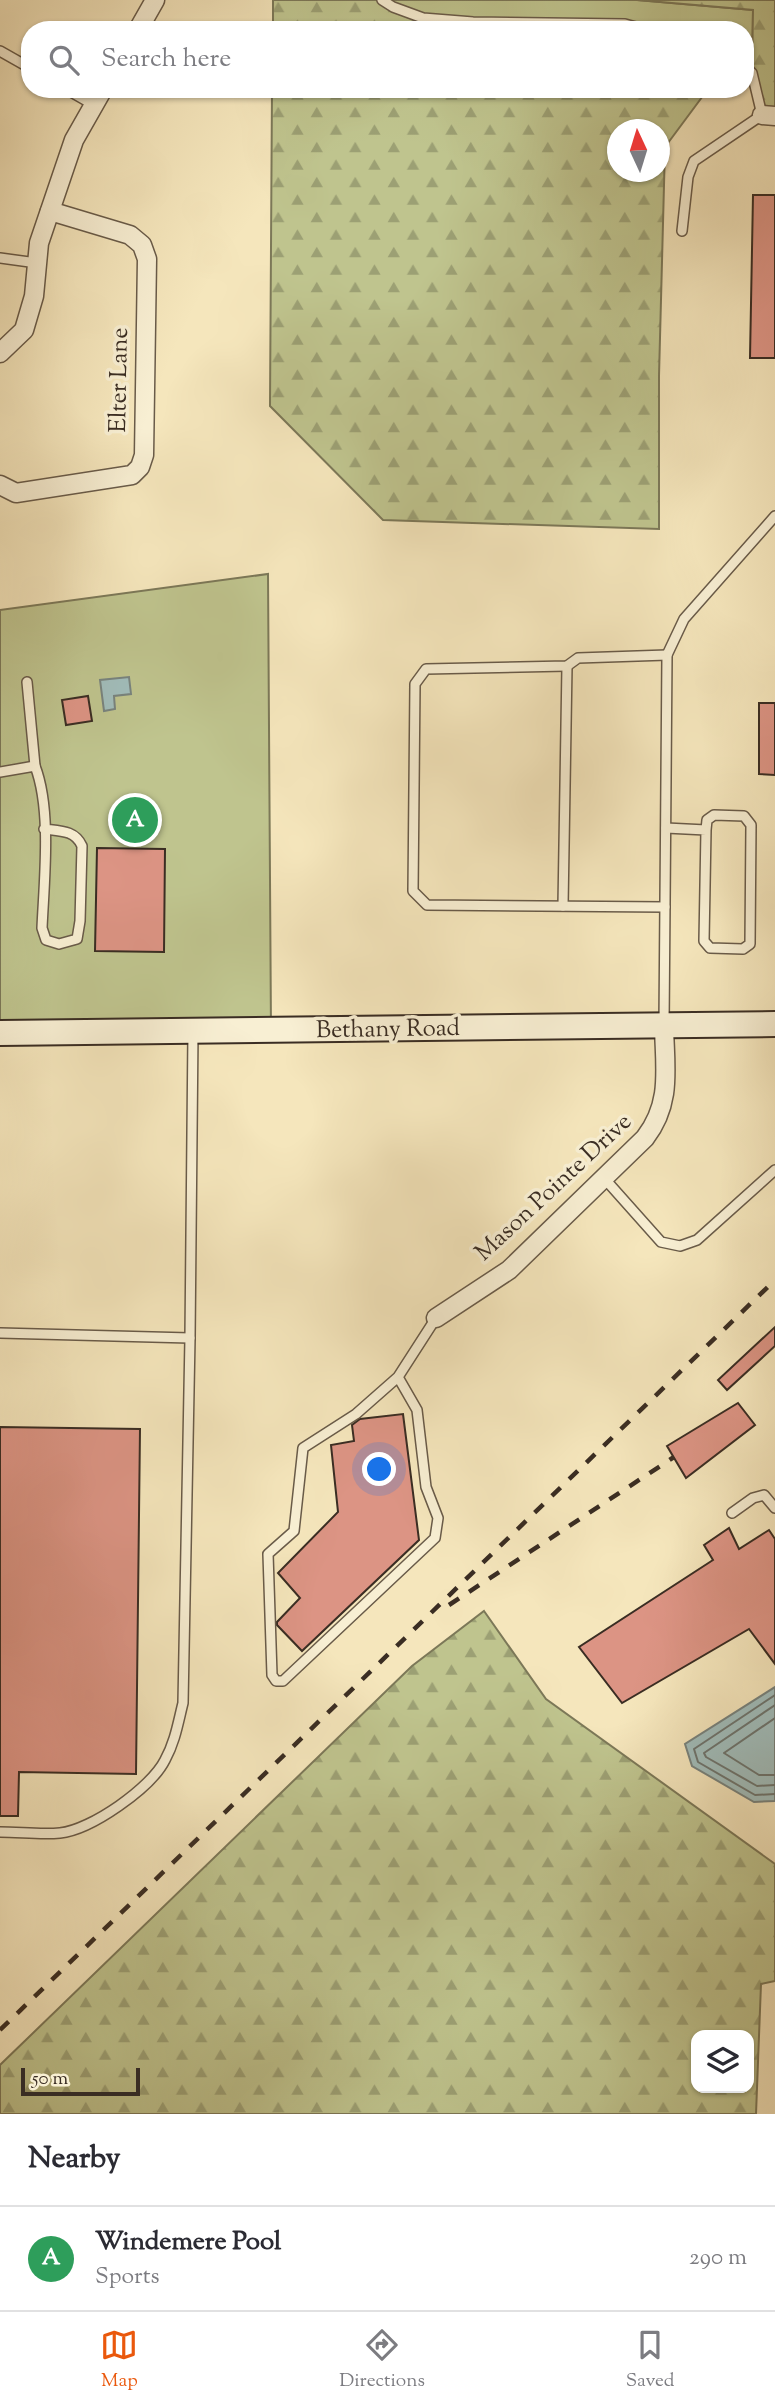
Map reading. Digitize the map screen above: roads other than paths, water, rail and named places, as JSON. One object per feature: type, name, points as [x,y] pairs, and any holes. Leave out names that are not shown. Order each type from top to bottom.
[{"type":"main road","name":"Bethany Road","points":[[0,1033],[775,1024]]},
{"type":"street","points":[[143,21],[155,0]]},
{"type":"street","points":[[0,353],[24,330],[34,296],[39,243],[74,140],[98,98]]},
{"type":"street","name":"Elter Lane","points":[[0,485],[16,494],[132,475],[140,467],[144,455],[146,259],[142,246],[130,235],[50,211]]},
{"type":"street","name":"Mason Pointe Drive","points":[[436,1318],[509,1270],[645,1138],[657,1122],[666,1089],[664,1027]]},
{"type":"lane","points":[[382,0],[423,18],[460,21]]},
{"type":"lane","points":[[0,51],[21,63]]},
{"type":"lane","points":[[681,232],[688,177],[694,161],[769,116],[754,78]]},
{"type":"lane","points":[[82,98],[94,105]]},
{"type":"lane","points":[[0,258],[37,263]]},
{"type":"lane","points":[[664,1027],[667,656],[684,619],[775,516]]},
{"type":"lane","points":[[665,907],[427,905],[413,891],[415,684],[425,669],[567,666],[578,658],[667,656]]},
{"type":"lane","points":[[563,906],[567,666]]},
{"type":"lane","points":[[27,682],[35,766],[41,782],[44,829],[42,928],[46,940],[58,944],[77,939],[82,845],[78,836],[69,832],[44,829]]},
{"type":"lane","points":[[0,772],[35,766]]},
{"type":"lane","points":[[714,815],[744,816],[751,825],[750,944],[743,949],[709,948],[704,941],[706,830],[707,821],[714,815]]},
{"type":"lane","points":[[666,828],[706,830]]},
{"type":"lane","points":[[0,1832],[62,1833],[96,1822],[132,1796],[164,1764],[176,1735],[183,1703],[193,1032]]},
{"type":"lane","points":[[604,1178],[661,1242],[680,1246],[697,1240],[775,1170]]},
{"type":"lane","points":[[398,1377],[417,1410],[426,1487],[439,1518],[435,1538],[283,1681],[276,1681],[272,1675],[268,1554],[294,1531],[303,1448],[356,1413],[398,1377],[436,1318]]},
{"type":"lane","points":[[0,1333],[190,1338]]},
{"type":"lane","points":[[732,1513],[753,1498],[764,1495],[775,1508]]},
{"type":"water","points":[[129,677],[131,694],[114,696],[115,709],[104,711],[100,680]]},
{"type":"water","points":[[775,1687],[775,1801],[754,1802],[692,1766],[685,1744]]},
{"type":"railway","points":[[0,2030],[775,1280]]},
{"type":"railway","points":[[449,1605],[674,1457]]},
{"type":"place","name":"Windemere Pool","points":[[135,820]]}]
